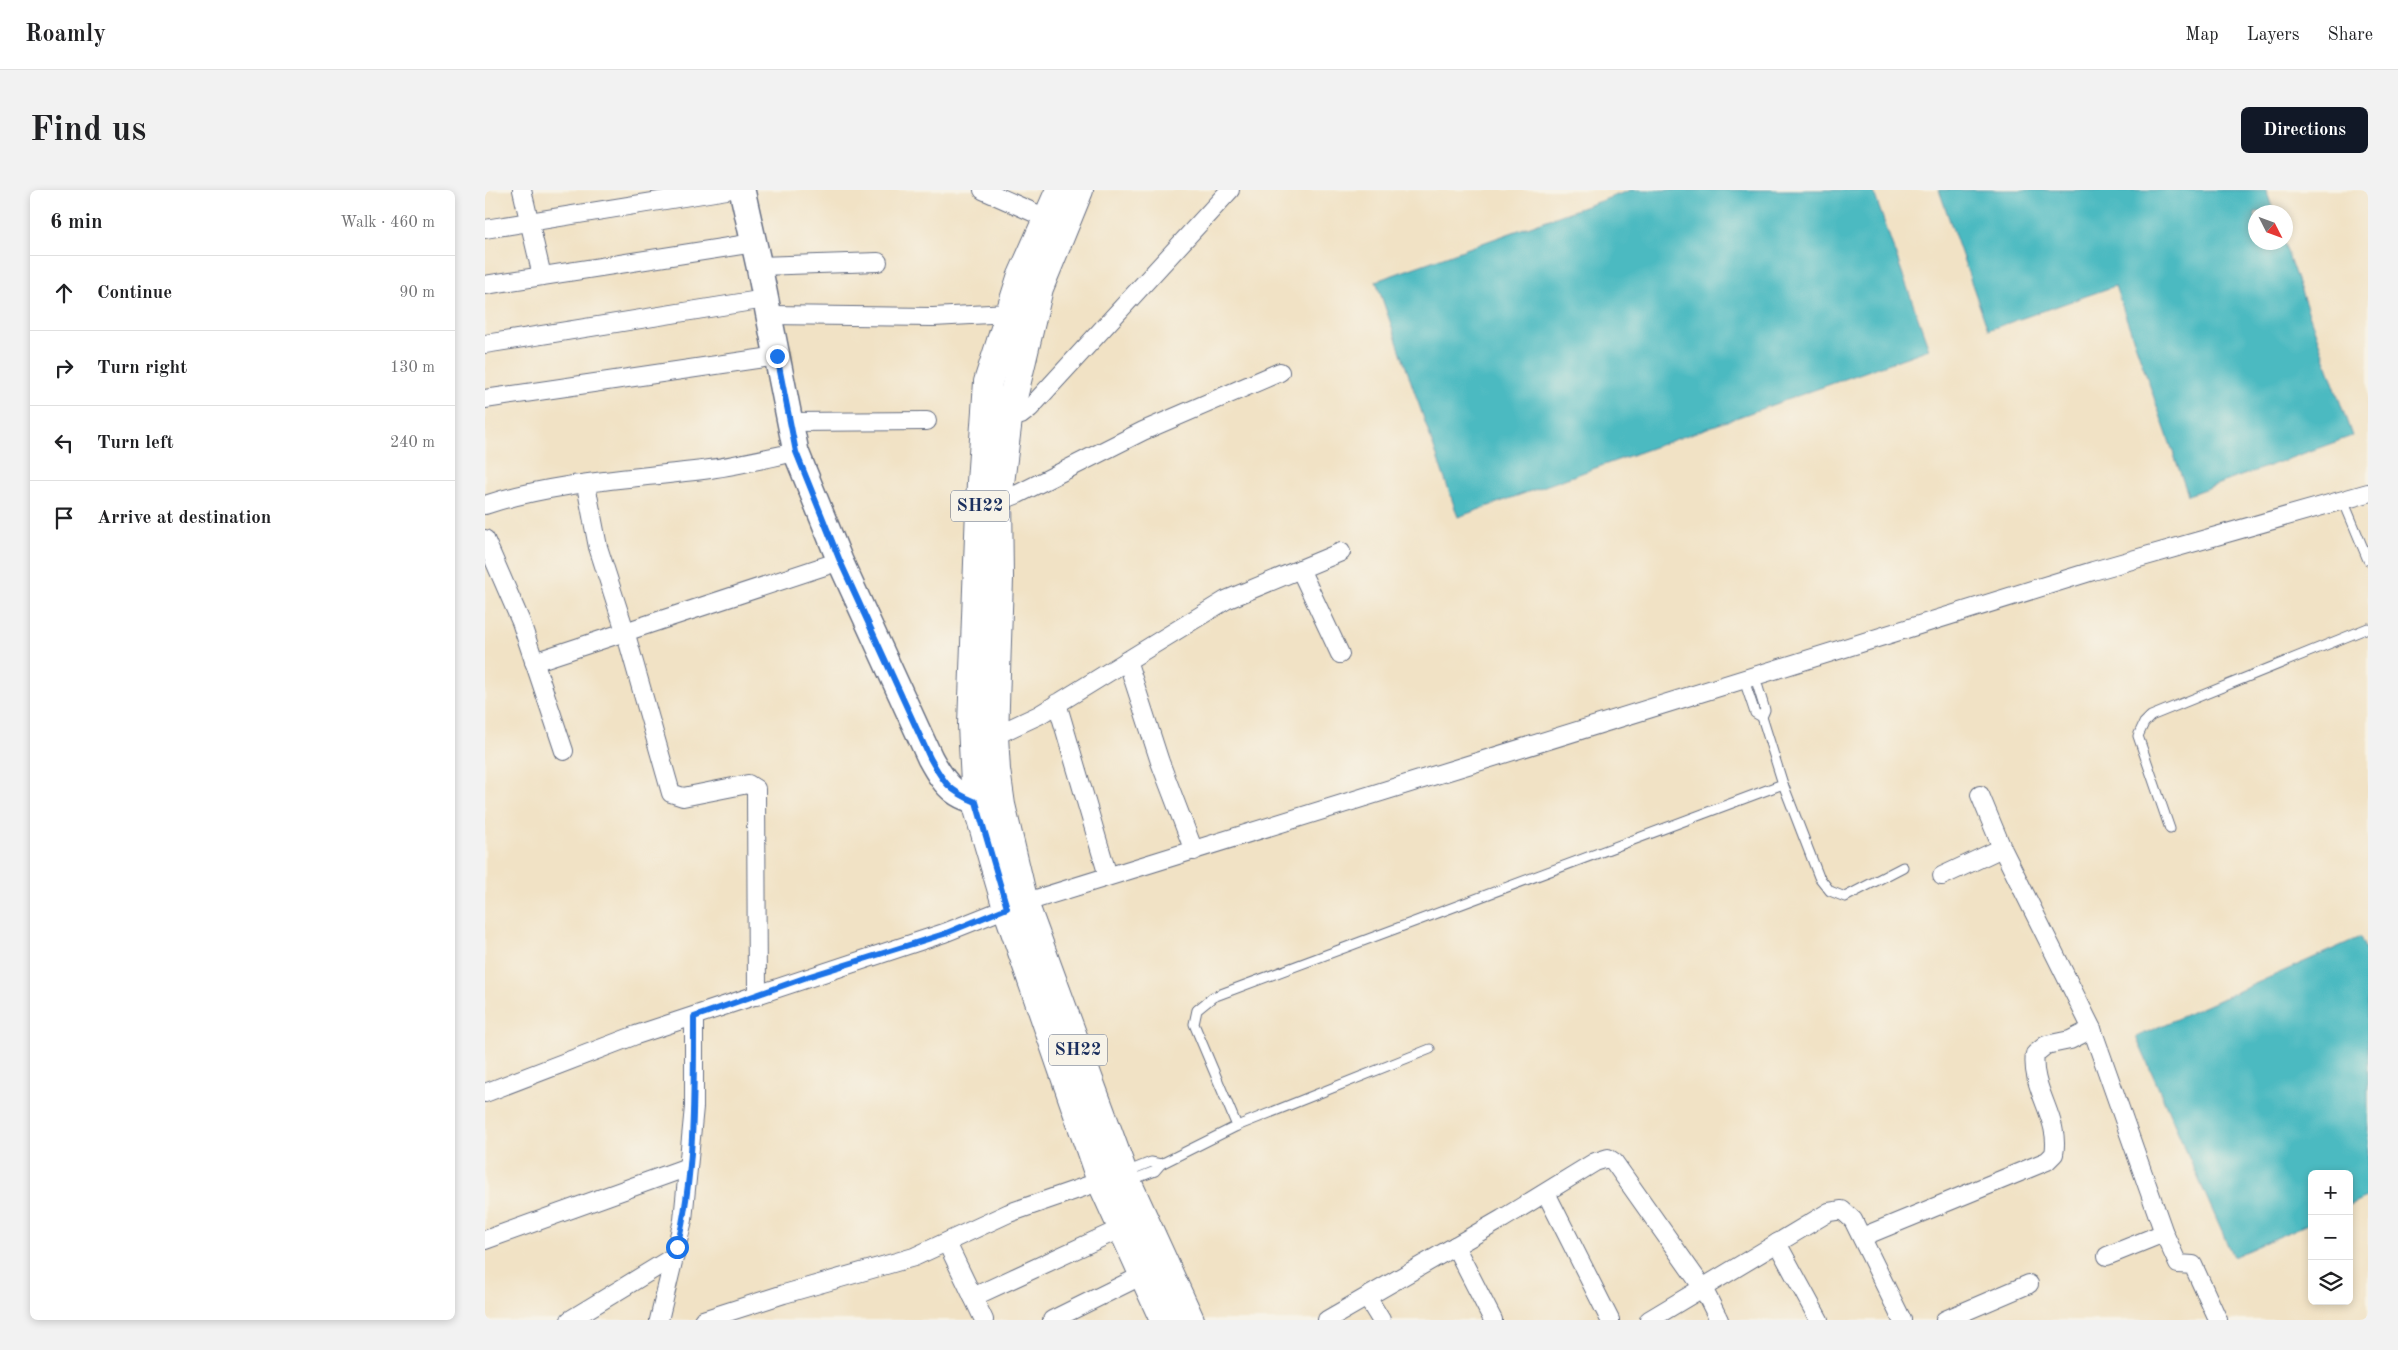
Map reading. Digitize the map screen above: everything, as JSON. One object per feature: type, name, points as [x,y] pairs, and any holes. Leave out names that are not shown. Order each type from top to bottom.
[{"type":"main road","points":[[741,190],[756,254],[796,452],[840,561],[943,782],[956,794],[989,804]]},
{"type":"main road","name":"SH22","points":[[1060,190],[1021,278],[989,382],[989,500],[972,724],[989,804],[1015,906],[1044,987],[1117,1179],[1189,1320]]},
{"type":"main road","name":"SH22","points":[[989,804],[994,736],[999,578],[989,500],[1039,288],[1079,190]]},
{"type":"main road","name":"SH22","points":[[1117,1179],[1122,1228],[1165,1320]]},
{"type":"street","points":[[522,190],[542,276]]},
{"type":"street","points":[[485,229],[727,190]]},
{"type":"street","points":[[983,190],[1047,218]]},
{"type":"street","points":[[1007,419],[1021,415],[1030,408],[1230,190]]},
{"type":"street","points":[[485,285],[542,276],[756,254],[877,262]]},
{"type":"street","points":[[485,344],[658,314],[767,307],[933,317],[1009,313]]},
{"type":"street","points":[[485,398],[777,356]]},
{"type":"street","points":[[989,500],[1018,494],[1143,432],[1280,372]]},
{"type":"street","points":[[790,422],[927,421]]},
{"type":"street","points":[[485,505],[507,498],[586,484],[709,469],[796,452]]},
{"type":"street","points":[[586,484],[598,547],[625,631],[671,793],[683,797],[748,784],[756,789],[757,996]]},
{"type":"street","points":[[485,1093],[636,1035],[757,996],[810,976],[944,934],[1015,906],[1108,876],[1750,679],[2093,571],[2368,493]]},
{"type":"street","points":[[485,539],[521,622],[564,750]]},
{"type":"street","points":[[994,736],[1025,722],[1226,600],[1341,552]]},
{"type":"street","points":[[535,662],[840,561]]},
{"type":"street","points":[[1300,569],[1340,654]]},
{"type":"street","points":[[1127,660],[1161,762],[1194,851]]},
{"type":"street","points":[[1057,703],[1108,876]]},
{"type":"street","points":[[1980,795],[2003,848],[2092,1029],[2164,1233],[2178,1264],[2193,1265],[2218,1320]]},
{"type":"street","points":[[1941,876],[2003,848]]},
{"type":"street","points":[[659,1320],[666,1282],[675,1256],[683,1220],[694,1108],[694,1017]]},
{"type":"street","points":[[1862,1237],[2047,1161],[2054,1154],[2056,1135],[2036,1073],[2035,1054],[2046,1045],[2070,1040],[2092,1029]]},
{"type":"street","points":[[1327,1320],[1546,1193],[1595,1162],[1608,1158],[1614,1162],[1703,1288],[1719,1320]]},
{"type":"street","points":[[485,1240],[688,1167]]},
{"type":"street","points":[[703,1320],[784,1294],[881,1268],[947,1243],[1009,1213],[1117,1179]]},
{"type":"street","points":[[1546,1193],[1610,1320]]},
{"type":"street","points":[[1649,1320],[1829,1212],[1842,1210],[1853,1220],[1902,1320]]},
{"type":"street","points":[[973,1297],[1122,1228]]},
{"type":"street","points":[[2107,1256],[2164,1233]]},
{"type":"street","points":[[947,1243],[984,1320]]},
{"type":"street","points":[[1777,1243],[1819,1320]]},
{"type":"street","points":[[1455,1246],[1493,1320]]},
{"type":"street","points":[[570,1320],[675,1256]]},
{"type":"street","points":[[1052,1320],[1143,1275]]},
{"type":"street","points":[[1945,1320],[2029,1284]]},
{"type":"street","points":[[1367,1297],[1381,1320]]},
{"type":"lane","points":[[2343,500],[2368,560]]},
{"type":"lane","points":[[2171,829],[2138,736],[2144,723],[2151,716],[2368,628]]},
{"type":"lane","points":[[1750,679],[1765,710],[1762,717],[1783,784],[1819,877],[1830,891],[1845,897],[1903,867]]},
{"type":"lane","points":[[1237,1126],[1194,1024],[1197,1010],[1213,997],[1783,784]]},
{"type":"lane","points":[[1117,1179],[1151,1162],[1161,1164],[1237,1126],[1430,1049]]},
{"type":"water","points":[[1631,190],[1873,190],[1929,349],[1458,517],[1376,281]]},
{"type":"water","points":[[1939,190],[2266,190],[2271,205],[2248,205],[2248,250],[2286,250],[2352,436],[2188,495],[2115,286],[1988,330]]},
{"type":"water","points":[[2360,937],[2368,955],[2368,1197],[2353,1204],[2353,1170],[2308,1170],[2308,1224],[2233,1257],[2136,1037]]},
{"type":"route","points":[[677,1247],[683,1220],[694,1108],[694,1017],[810,976],[944,934],[1007,908],[976,802],[956,794],[943,782],[930,758],[840,561],[796,452],[777,356]]}]
